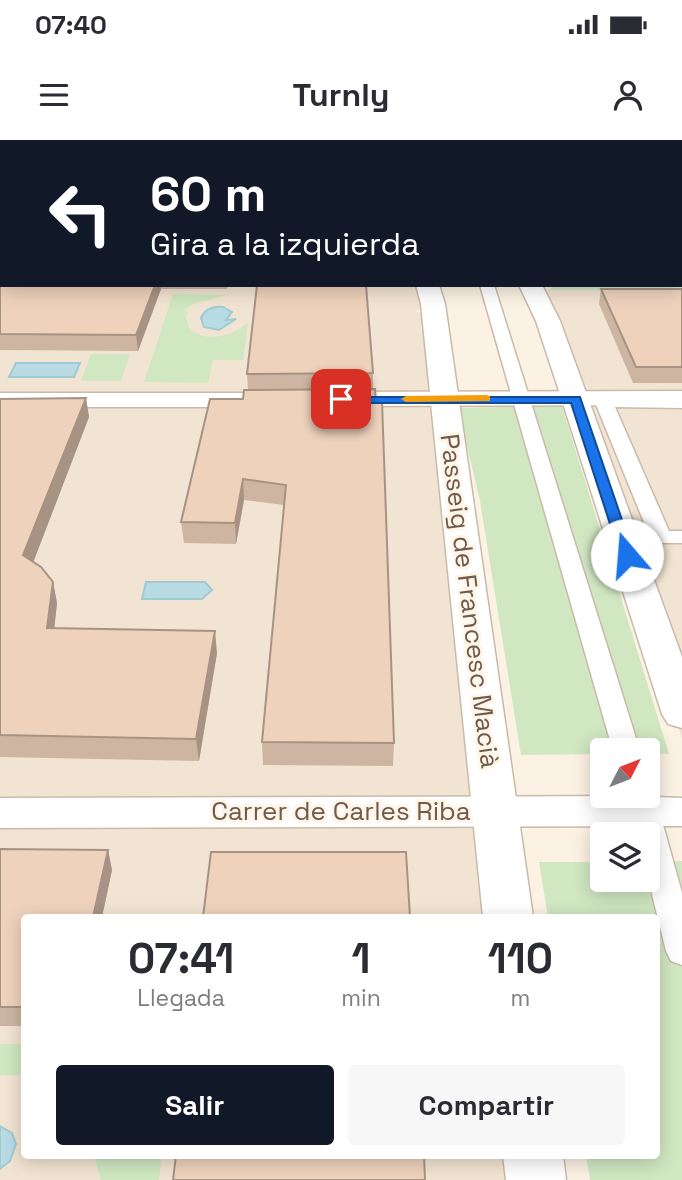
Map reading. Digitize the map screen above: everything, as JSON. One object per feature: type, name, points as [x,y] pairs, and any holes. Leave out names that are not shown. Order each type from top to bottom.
[{"type":"street","name":"Passeig de Francesc Macià","points":[[428,287],[433,304],[508,914]]},
{"type":"street","points":[[488,287],[623,738]]},
{"type":"street","points":[[531,287],[548,321],[576,400],[682,714]]},
{"type":"street","points":[[0,400],[281,400]]},
{"type":"street","points":[[308,400],[682,401]]},
{"type":"street","points":[[682,401],[604,402],[661,537],[682,537]]},
{"type":"street","name":"Carrer de Carles Riba","points":[[0,813],[590,808]]},
{"type":"street","points":[[656,808],[682,951]]},
{"type":"street","points":[[533,1159],[536,1180]]},
{"type":"shaded area","points":[[0,287],[428,287],[433,304],[416,311],[433,320],[508,914],[21,914],[21,1159],[533,1159],[536,1180],[0,1180]]},
{"type":"shaded area","points":[[532,290],[682,291],[682,739],[627,555]]},
{"type":"green space","points":[[553,287],[682,287],[682,291],[549,290]]},
{"type":"green space","points":[[173,294],[229,295],[195,303],[183,311],[188,312],[186,317],[189,328],[204,336],[227,335],[248,323],[243,360],[213,360],[208,383],[144,382]]},
{"type":"green space","points":[[91,354],[130,354],[121,381],[81,381]]},
{"type":"green space","points":[[562,406],[669,754],[660,754],[660,738],[590,738],[590,754],[521,755],[480,501],[458,408]]},
{"type":"green space","points":[[660,861],[682,861],[682,1180],[590,1180],[587,1159],[660,1159],[660,914],[548,914],[539,862],[590,862],[590,892],[660,892]]},
{"type":"green space","points":[[0,1044],[21,1044],[21,1075],[0,1075]]},
{"type":"green space","points":[[95,1159],[162,1159],[159,1180],[101,1180]]},
{"type":"water","points":[[223,307],[232,312],[226,320],[236,319],[219,330],[204,327],[201,318],[205,312]]},
{"type":"water","points":[[16,363],[80,363],[74,377],[9,377]]},
{"type":"water","points":[[146,582],[205,582],[212,590],[202,599],[142,599]]},
{"type":"water","points":[[0,1126],[12,1133],[16,1144],[10,1161],[0,1169]]},
{"type":"building","points":[[0,287],[154,287],[136,335],[0,334]]},
{"type":"building","points":[[257,287],[366,287],[373,373],[247,374]]},
{"type":"building","points":[[601,289],[682,289],[682,367],[636,367]]},
{"type":"building","points":[[375,389],[376,401],[382,401],[394,743],[262,742],[286,485],[243,479],[235,523],[181,522],[210,399],[243,399],[244,390]]},
{"type":"building","points":[[86,398],[23,555],[41,567],[53,582],[47,628],[215,631],[196,739],[0,735],[0,399]]},
{"type":"building","points":[[0,849],[108,850],[94,914],[21,914],[21,1007],[0,1007]]},
{"type":"building","points":[[211,852],[406,852],[410,914],[203,914]]},
{"type":"building","points":[[176,1159],[424,1159],[425,1180],[173,1180]]},
{"type":"slow traffic","points":[[406,399],[486,399]]},
{"type":"route","points":[[341,399],[576,400],[627,555]]}]
